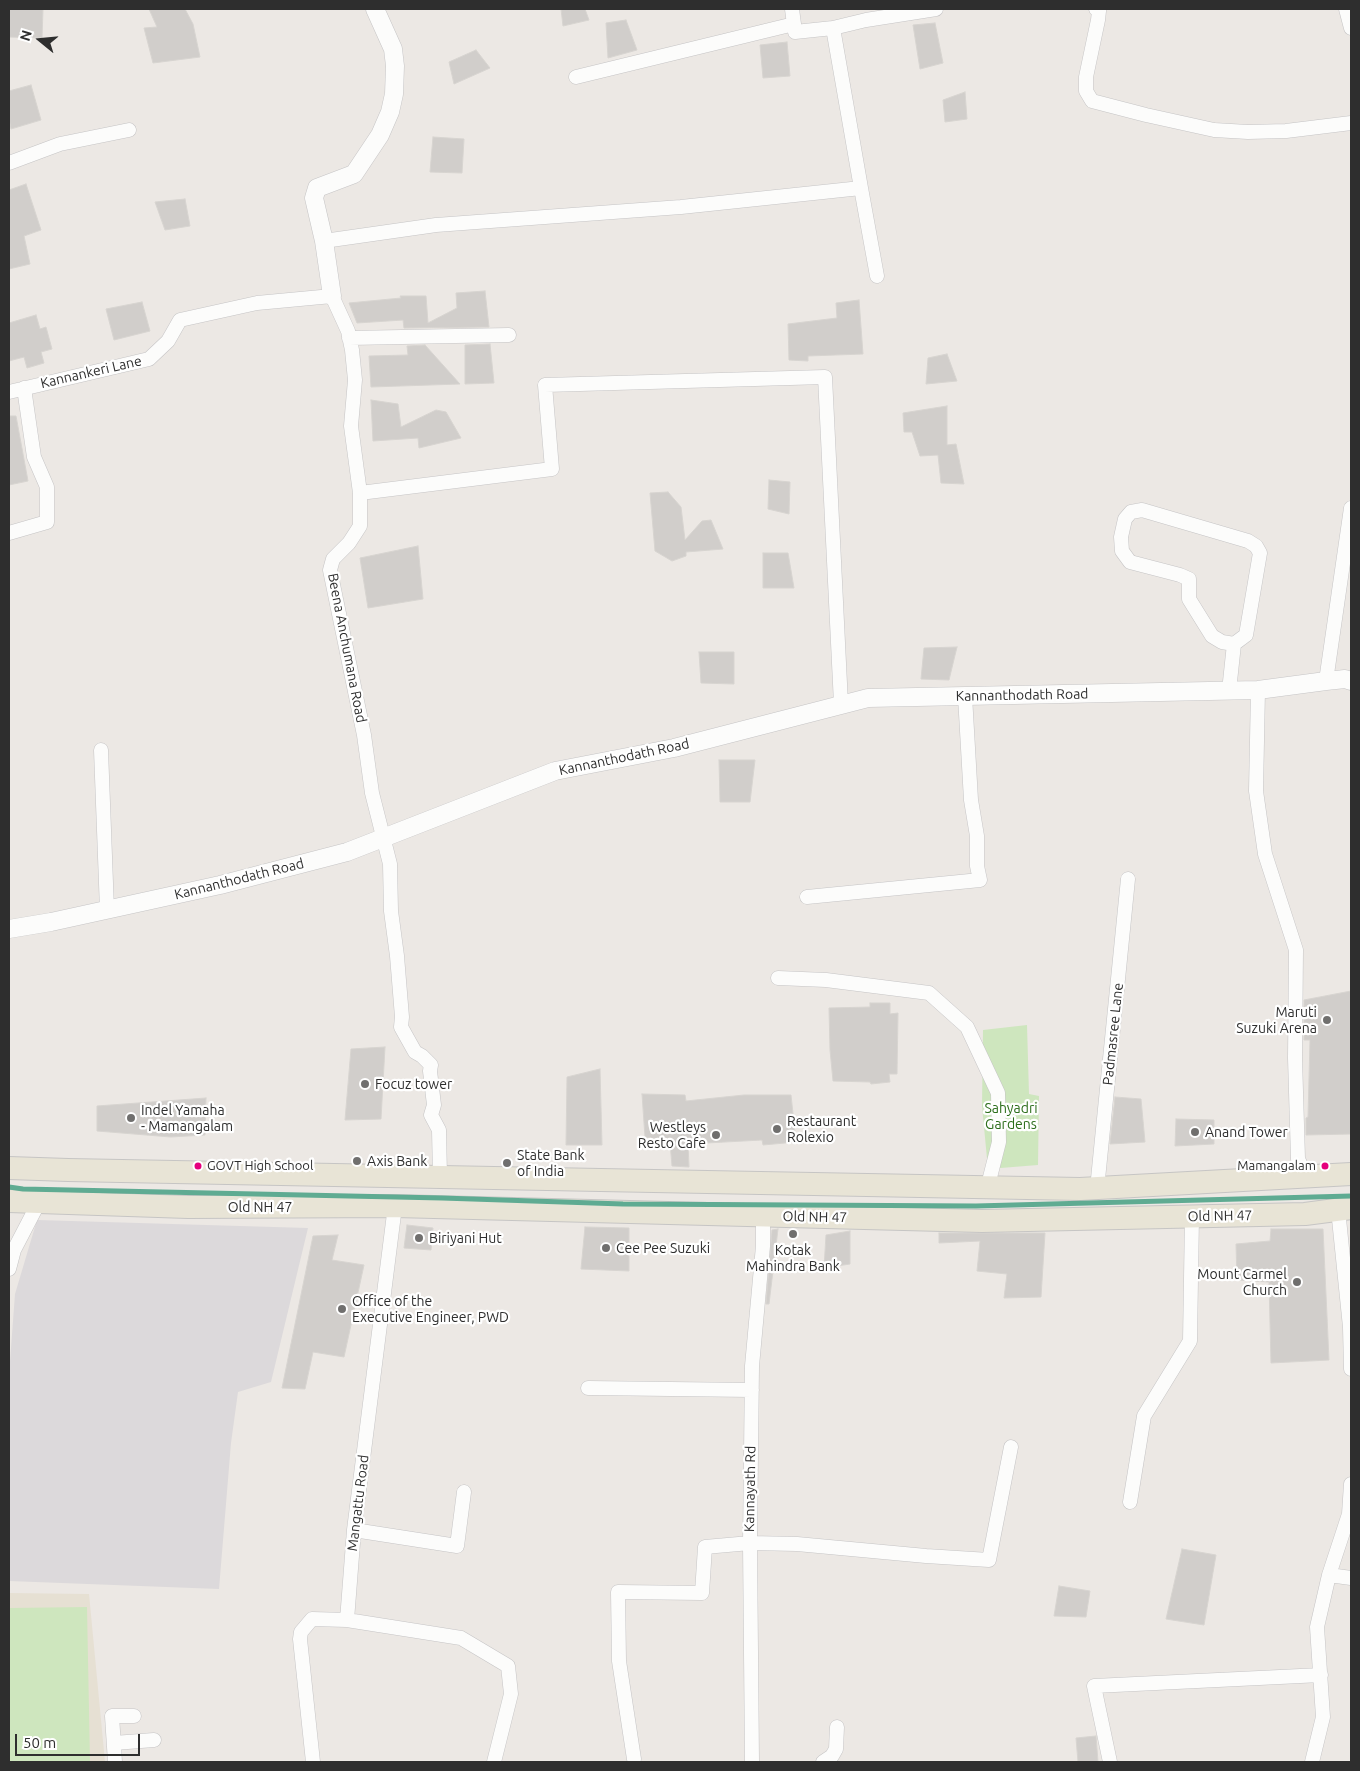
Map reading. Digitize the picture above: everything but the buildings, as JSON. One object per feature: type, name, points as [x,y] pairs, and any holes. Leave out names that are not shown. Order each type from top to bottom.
[{"type":"main road","points":[[9,1168],[987,1189],[1088,1189],[1351,1174]]},
{"type":"main road","points":[[188,1207],[189,1172]]},
{"type":"main road","points":[[1078,1219],[1088,1189]]},
{"type":"main road","name":"Old NH 47","points":[[9,1201],[188,1207],[395,1206],[982,1221],[1305,1214],[1345,1209]]},
{"type":"street","name":"Beena Anchumana Road","points":[[375,9],[393,49],[396,66],[390,112],[380,135],[354,174],[317,188],[314,198],[324,241],[332,296],[348,331],[352,350],[355,380],[351,435],[360,493],[360,526],[349,543],[333,559],[330,570],[354,681],[372,793],[390,864],[390,911],[397,956],[402,1017],[401,1027],[415,1052],[431,1065],[434,1105],[431,1115],[439,1130],[440,1176]]},
{"type":"street","points":[[792,9],[795,32],[833,28],[866,20],[936,9]]},
{"type":"street","points":[[1096,9],[1099,11],[1098,20],[1086,77],[1086,91],[1092,101],[1214,130],[1248,132],[1286,131],[1351,123]]},
{"type":"street","points":[[1346,9],[1351,28]]},
{"type":"street","points":[[576,77],[794,24]]},
{"type":"street","points":[[833,28],[877,276]]},
{"type":"street","points":[[9,162],[60,144],[129,130]]},
{"type":"street","points":[[324,241],[436,225],[681,207],[861,188]]},
{"type":"street","name":"Kannankeri Lane","points":[[9,392],[149,359],[168,341],[180,320],[257,303],[332,296]]},
{"type":"street","points":[[349,338],[510,335]]},
{"type":"street","points":[[360,493],[552,469],[545,385],[825,377],[841,704]]},
{"type":"street","points":[[9,533],[47,522],[47,487],[34,457],[24,388]]},
{"type":"street","points":[[1326,680],[1348,547],[1351,508]]},
{"type":"street","points":[[1229,691],[1234,644],[1246,635],[1260,553],[1256,546],[1248,541],[1142,510],[1132,512],[1125,519],[1121,537],[1122,551],[1130,562],[1189,579],[1189,598],[1212,636],[1222,642],[1234,644]]},
{"type":"street","name":"Kannanthodath Road","points":[[9,929],[51,922],[220,885],[347,852],[555,771],[674,748],[868,698],[1229,691],[1258,690],[1326,680],[1345,679],[1351,682]]},
{"type":"street","points":[[1258,690],[1256,791],[1265,854],[1296,950],[1295,1058],[1298,1159],[1306,1176]]},
{"type":"street","points":[[807,897],[980,880],[977,866],[977,836],[971,800],[965,696]]},
{"type":"street","points":[[101,750],[107,910]]},
{"type":"street","name":"Padmasree Lane","points":[[1088,1189],[1128,879]]},
{"type":"street","points":[[778,978],[826,980],[928,993],[967,1027],[998,1093],[999,1142],[987,1189]]},
{"type":"street","points":[[9,1269],[14,1250],[39,1202]]},
{"type":"street","name":"Mangattu Road","points":[[347,1620],[354,1530],[395,1206]]},
{"type":"street","points":[[1345,1209],[1351,1369]]},
{"type":"street","name":"Kannayath Rd","points":[[752,1762],[750,1543],[752,1366],[763,1246],[763,1216]]},
{"type":"street","points":[[1130,1502],[1144,1416],[1190,1341],[1192,1216]]},
{"type":"street","points":[[588,1388],[752,1390]]},
{"type":"street","points":[[634,1758],[619,1661],[618,1592],[702,1593],[705,1547],[750,1543],[797,1544],[988,1560],[1010,1446]]},
{"type":"street","points":[[1312,1762],[1323,1717],[1317,1627],[1329,1575],[1349,1514],[1351,1484]]},
{"type":"street","points":[[354,1530],[457,1546],[464,1492]]},
{"type":"street","points":[[1329,1575],[1351,1578]]},
{"type":"street","points":[[313,1762],[300,1639],[301,1632],[312,1619],[347,1620],[461,1638],[508,1666],[511,1694],[494,1762]]},
{"type":"street","points":[[1110,1762],[1094,1686],[1321,1675]]},
{"type":"street","points":[[115,1762],[112,1716],[134,1716]]},
{"type":"street","points":[[823,1762],[832,1756],[836,1749],[837,1727]]},
{"type":"street","points":[[114,1743],[154,1740]]},
{"type":"shaded area","points":[[37,1220],[308,1228],[271,1382],[238,1392],[231,1443],[219,1589],[9,1581],[9,1375],[15,1294]]},
{"type":"shaded area","points":[[9,1593],[89,1594],[105,1762],[9,1762]]},
{"type":"green space","name":"Sahyadri Gardens","points":[[1027,1025],[1029,1094],[1039,1096],[1038,1165],[988,1169],[982,1106],[983,1030]]},
{"type":"green space","points":[[87,1607],[90,1762],[9,1762],[9,1608]]},
{"type":"transit line","points":[[9,1187],[23,1189],[623,1204],[976,1206],[1351,1196]]},
{"type":"place","name":"Maruti Suzuki Arena","points":[[1327,1020]]},
{"type":"place","name":"Focuz tower","points":[[365,1084]]},
{"type":"place","name":"Indel Yamaha - Mamangalam","points":[[131,1118]]},
{"type":"place","name":"Restaurant Rolexio","points":[[777,1129]]},
{"type":"place","name":"Anand Tower","points":[[1195,1132]]},
{"type":"place","name":"Westleys Resto Cafe","points":[[716,1135]]},
{"type":"place","name":"Axis Bank","points":[[357,1161]]},
{"type":"place","name":"State Bank of India","points":[[507,1163]]},
{"type":"place","name":"GOVT High School","points":[[198,1166]]},
{"type":"place","name":"Mamangalam","points":[[1325,1166]]},
{"type":"place","name":"Kotak Mahindra Bank","points":[[793,1234]]},
{"type":"place","name":"Biriyani Hut","points":[[419,1238]]},
{"type":"place","name":"Cee Pee Suzuki","points":[[606,1248]]},
{"type":"place","name":"Mount Carmel Church","points":[[1297,1282]]},
{"type":"place","name":"Office of the Executive Engineer, PWD","points":[[342,1309]]}]
